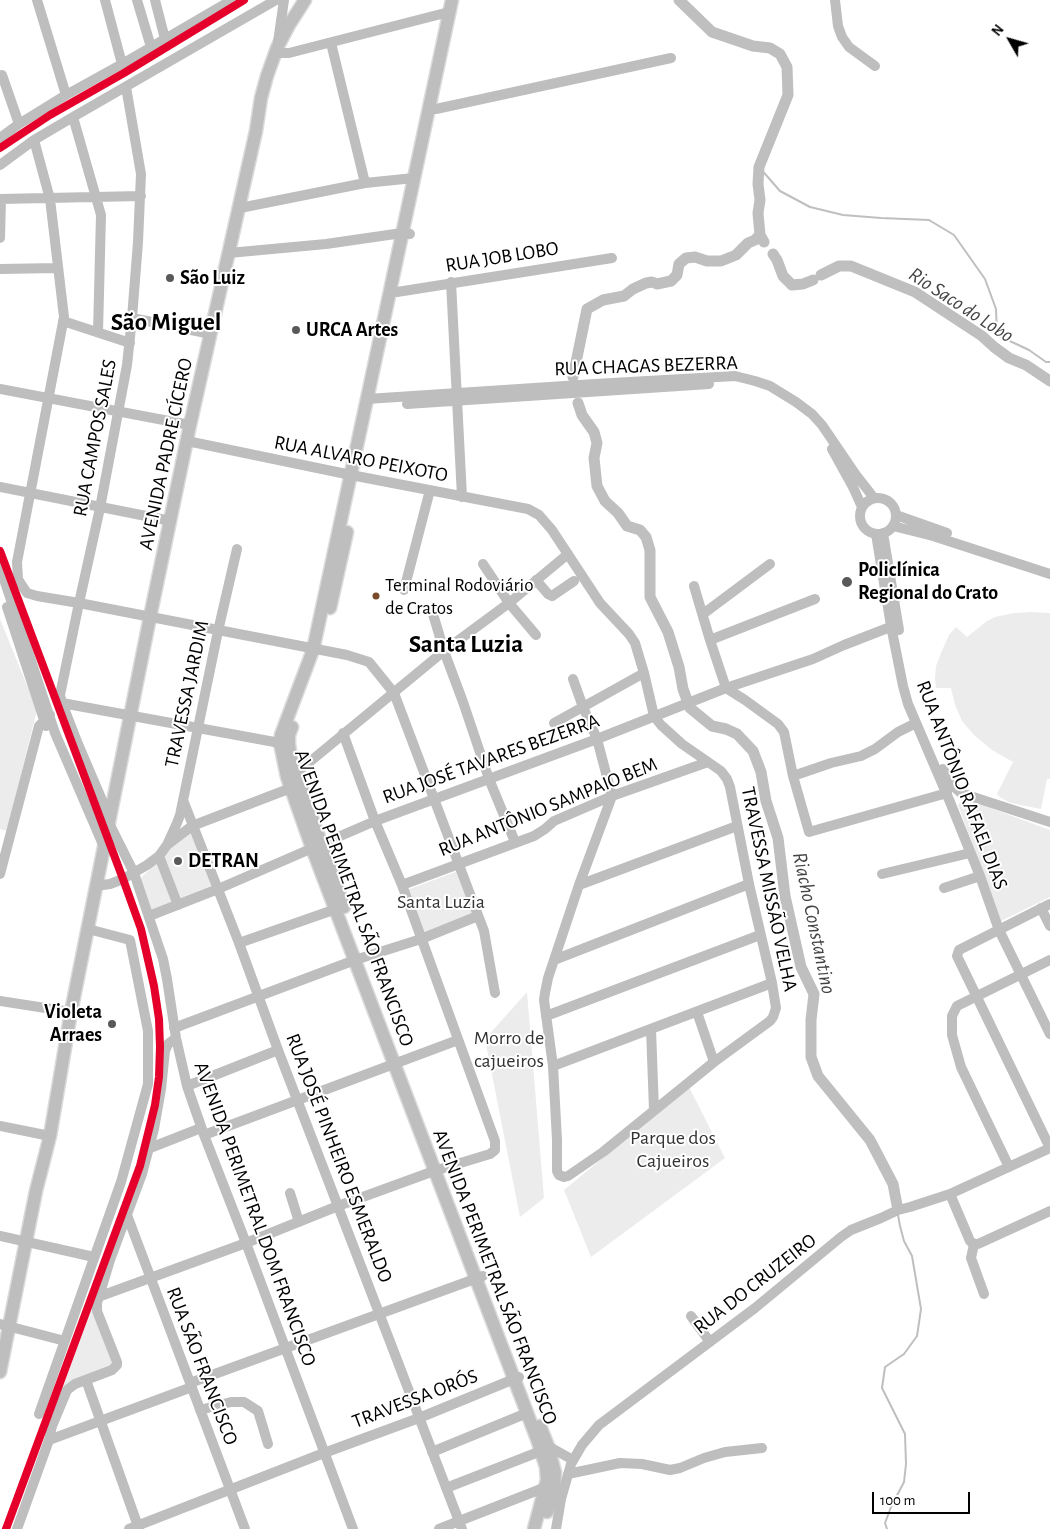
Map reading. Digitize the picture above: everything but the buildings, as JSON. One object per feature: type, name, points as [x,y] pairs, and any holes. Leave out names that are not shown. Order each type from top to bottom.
[{"type":"main road","name":"AVENIDA PERIMETRAL SÃO FRANCISCO","points":[[371,403],[397,292],[414,178],[459,0]]},
{"type":"main road","name":"AVENIDA PADRE CÍCERO","points":[[0,1372],[5,1325],[50,1136],[71,1012],[150,617],[190,425],[240,208],[261,98],[276,51],[302,4]]},
{"type":"main road","name":"AVENIDA PERIMETRAL SÃO FRANCISCO","points":[[450,6],[432,109],[317,650],[296,708],[280,743],[283,766],[291,780],[317,846],[517,1378],[555,1472],[555,1484],[542,1529]]},
{"type":"main road","name":"AVENIDA PERIMETRAL SÃO FRANCISCO","points":[[291,780],[289,736],[296,708]]},
{"type":"main road","name":"AVENIDA PERIMETRAL SÃO FRANCISCO","points":[[317,846],[336,909],[359,959]]},
{"type":"main road","name":"AVENIDA PERIMETRAL SÃO FRANCISCO","points":[[517,1378],[527,1413],[545,1449],[546,1487],[534,1529]]},
{"type":"street","points":[[37,0],[66,95]]},
{"type":"street","points":[[105,0],[122,64]]},
{"type":"street","points":[[138,0],[151,47]]},
{"type":"street","points":[[155,0],[165,39]]},
{"type":"street","points":[[0,138],[66,95],[232,0]]},
{"type":"street","points":[[0,165],[34,140],[73,117],[281,0],[302,4]]},
{"type":"street","points":[[281,0],[276,51],[289,54],[450,6]]},
{"type":"street","points":[[835,0],[838,26],[842,37],[849,46],[875,66]]},
{"type":"street","points":[[331,43],[366,183]]},
{"type":"street","points":[[432,109],[671,58]]},
{"type":"street","points":[[2,75],[19,124]]},
{"type":"street","name":"RUA CAMPOS SALES","points":[[62,703],[61,687],[100,508],[130,343],[141,174],[126,87]]},
{"type":"street","points":[[73,117],[101,216],[98,332]]},
{"type":"street","points":[[34,140],[50,199],[64,317],[17,562],[18,579],[24,591],[36,596],[347,655],[369,662],[394,693],[484,931],[496,993]]},
{"type":"street","points":[[240,208],[366,183],[414,178]]},
{"type":"street","points":[[0,238],[1,199],[141,196]]},
{"type":"street","points":[[229,253],[326,244],[406,233]]},
{"type":"street","name":"RUA JOB LOBO","points":[[397,292],[450,282],[612,258]]},
{"type":"street","points":[[0,269],[58,268]]},
{"type":"street","points":[[450,282],[462,497]]},
{"type":"street","points":[[132,318],[211,334]]},
{"type":"street","points":[[63,322],[130,343]]},
{"type":"street","name":"RUA CHAGAS BEZERRA","points":[[371,403],[735,376],[770,386],[812,414],[822,425],[874,498]]},
{"type":"street","name":"RUA CHAGAS BEZERRA","points":[[456,397],[727,383],[749,386],[783,400],[805,417],[831,447],[862,506]]},
{"type":"street","points":[[0,389],[190,425]]},
{"type":"street","name":"RUA ALVARO PEIXOTO","points":[[187,441],[528,509],[545,521],[568,554]]},
{"type":"street","points":[[0,487],[171,521]]},
{"type":"street","points":[[404,590],[430,490]]},
{"type":"street","points":[[879,497],[889,501],[896,515],[892,526],[879,533],[870,532],[861,524],[860,518],[862,506],[865,502],[874,498],[879,497]]},
{"type":"street","points":[[896,515],[1050,566]]},
{"type":"street","points":[[892,526],[941,538],[1050,574]]},
{"type":"street","name":"RUA ANTÔNIO RAFAEL DIAS","points":[[879,533],[895,625],[903,686],[908,704],[916,723],[948,779],[961,793],[1050,822]]},
{"type":"street","name":"TRAVESSA JARDIM","points":[[96,886],[110,884],[134,873],[159,856],[178,823],[197,727],[237,549]]},
{"type":"street","points":[[568,554],[600,603],[635,643],[654,716]]},
{"type":"street","name":"TRAVESSA JARDIM","points":[[167,845],[192,826],[291,780],[343,733],[509,603],[568,554]]},
{"type":"street","points":[[483,564],[509,603],[536,635]]},
{"type":"street","points":[[703,614],[770,564]]},
{"type":"street","points":[[0,567],[46,718],[46,727],[55,733],[108,831]]},
{"type":"street","points":[[536,580],[552,596],[574,581]]},
{"type":"street","points":[[694,586],[726,688],[778,724],[784,732],[793,776],[809,832],[949,798],[954,794],[961,793]]},
{"type":"street","points":[[0,587],[46,718]]},
{"type":"street","points":[[710,640],[815,599]]},
{"type":"street","points":[[433,614],[444,652],[515,842]]},
{"type":"street","name":"RUA ANTÔNIO RAFAEL DIAS","points":[[895,625],[910,688],[928,741],[999,930],[1050,1034]]},
{"type":"street","name":"RUA JOSÉ TAVARES BEZERRA","points":[[149,916],[218,889],[376,821],[726,688],[813,659],[895,625]]},
{"type":"street","points":[[554,723],[644,673]]},
{"type":"street","points":[[574,679],[582,707],[596,739],[612,796],[579,885],[545,992],[544,1000],[553,1066],[557,1171],[560,1176],[566,1177],[603,1152],[714,1062],[697,1012]]},
{"type":"street","points":[[62,703],[108,831]]},
{"type":"street","points":[[62,703],[280,743]]},
{"type":"street","name":"TRAVESSA MISSÃO VELHA","points":[[654,716],[676,738],[721,771],[727,779],[772,983],[776,1008],[773,1017],[714,1062]]},
{"type":"street","points":[[0,874],[39,726],[46,718]]},
{"type":"street","points":[[793,776],[831,763],[861,756],[898,732],[916,723]]},
{"type":"street","points":[[98,1297],[246,1243],[338,1206],[438,1170],[490,1154],[495,1150],[495,1141],[420,939],[402,885],[343,733]]},
{"type":"street","name":"RUA ANTÔNIO SAMPAIO BEM","points":[[402,885],[534,836],[554,821],[612,796],[708,762]]},
{"type":"street","name":"RUA JOSÉ PINHEIRO ESMERALDO","points":[[182,800],[239,943],[297,1100],[461,1525]]},
{"type":"street","points":[[579,885],[737,826]]},
{"type":"street","name":"AVENIDA PERIMETRAL DOM FRANCISCO","points":[[108,831],[134,873],[163,959],[175,1033],[187,1086],[353,1529]]},
{"type":"street","points":[[882,874],[970,853]]},
{"type":"street","points":[[159,856],[178,905]]},
{"type":"street","points":[[944,888],[980,876]]},
{"type":"street","points":[[554,960],[749,884]]},
{"type":"street","points":[[1050,926],[1045,906],[959,950],[957,953],[957,959],[1050,1148]]},
{"type":"street","points":[[239,943],[336,909]]},
{"type":"street","points":[[17,1529],[49,1440],[52,1426],[67,1390],[75,1384],[112,1370],[117,1365],[97,1311],[98,1297],[150,1148],[161,1088],[165,1051],[175,1033],[259,996],[359,959],[420,939],[478,916]]},
{"type":"street","points":[[39,1414],[121,1182],[137,1130],[148,1084],[148,1031],[130,940],[88,928]]},
{"type":"street","points":[[546,1016],[760,935]]},
{"type":"street","points":[[1008,1167],[961,1068],[952,1035],[954,1010],[957,1006],[976,996],[1050,960]]},
{"type":"street","points":[[553,1066],[772,983]]},
{"type":"street","points":[[0,1001],[71,1012]]},
{"type":"street","points":[[651,1029],[654,1110]]},
{"type":"street","points":[[150,1148],[297,1100],[458,1040]]},
{"type":"street","points":[[187,1086],[278,1050]]},
{"type":"street","points":[[0,1126],[50,1136]]},
{"type":"street","name":"RUA DO CRUZEIRO","points":[[556,1529],[561,1499],[573,1460],[582,1445],[604,1420],[755,1308],[851,1230],[898,1210],[950,1194],[1050,1148]]},
{"type":"street","points":[[290,1193],[299,1222]]},
{"type":"street","points":[[950,1194],[970,1241],[974,1244],[978,1244],[1050,1211]]},
{"type":"street","name":"RUA SÃO FRANCISCO","points":[[127,1215],[245,1529]]},
{"type":"street","points":[[0,1236],[94,1257]]},
{"type":"street","points":[[974,1244],[971,1258],[984,1294]]},
{"type":"street","points":[[49,1440],[165,1398],[191,1385],[480,1277]]},
{"type":"street","points":[[691,1316],[710,1342]]},
{"type":"street","points":[[5,1325],[65,1342]]},
{"type":"street","name":"TRAVESSA ORÓS","points":[[135,1528],[230,1489],[419,1418],[517,1378]]},
{"type":"street","points":[[86,1380],[135,1528]]},
{"type":"street","points":[[165,1398],[195,1398]]},
{"type":"street","points":[[200,1410],[238,1402],[249,1405],[255,1408],[260,1415],[268,1444]]},
{"type":"street","points":[[432,1452],[527,1413]]},
{"type":"street","points":[[568,1474],[620,1463],[642,1464],[670,1470],[725,1452],[762,1448]]},
{"type":"street","points":[[446,1488],[545,1449],[573,1460]]},
{"type":"street","points":[[439,1529],[461,1525],[546,1487]]},
{"type":"green space","points":[[1031,612],[1050,613],[1050,779],[1047,779],[1041,809],[1011,803],[997,794],[1013,762],[992,750],[974,735],[962,721],[955,705],[951,688],[936,688],[935,678],[936,666],[941,653],[949,635],[956,627],[967,637],[995,617]]},
{"type":"green space","points":[[0,619],[37,710],[7,831],[0,829]]},
{"type":"green space","points":[[963,798],[1050,830],[1050,897],[1001,921],[958,805]]},
{"type":"green space","points":[[191,831],[211,886],[181,898],[163,855]]},
{"type":"green space","points":[[158,861],[173,903],[152,912],[139,880]]},
{"type":"green space","name":"Santa Luzia","points":[[458,871],[474,914],[423,934],[407,890]]},
{"type":"green space","name":"Morro de cajueiros","points":[[527,992],[544,1198],[520,1217],[485,1039]]},
{"type":"green space","name":"Parque dos Cajueiros","points":[[689,1087],[725,1158],[591,1257],[564,1190]]},
{"type":"green space","points":[[93,1303],[116,1362],[112,1369],[63,1387]]},
{"type":"waterway","name":"Rio Saco do Lobo","points":[[679,0],[712,32],[753,46],[770,48],[780,54],[787,67],[788,95],[759,167],[758,184],[760,200],[758,213],[760,235],[764,242]]},
{"type":"waterway","points":[[759,167],[780,191],[810,207],[843,215],[929,220],[954,235],[985,279],[996,309],[997,335],[1029,350],[1046,362],[1050,362]]},
{"type":"waterway","name":"Riacho Constantino","points":[[573,377],[587,309],[603,300],[624,296],[646,283],[652,282],[657,284],[671,281],[677,275],[679,264],[686,258],[695,257],[707,261],[721,261],[736,255],[748,243],[760,235]]},
{"type":"waterway","name":"Rio Saco do Lobo","points":[[773,254],[783,276],[792,285],[803,284],[813,280]]},
{"type":"waterway","name":"Rio Saco do Lobo","points":[[821,275],[839,266],[851,266],[915,292],[982,336],[1009,358],[1026,365],[1050,381]]},
{"type":"waterway","name":"Riacho Constantino","points":[[578,403],[582,415],[594,432],[597,443],[594,458],[597,486],[605,501],[618,513],[627,526],[640,530],[646,537],[650,550],[650,597],[668,632],[690,708],[712,726],[737,734],[753,751],[761,772],[766,801],[778,838],[785,896],[801,967],[814,994],[811,1020],[811,1057],[818,1076],[870,1140],[893,1184],[897,1205]]},
{"type":"waterway","name":"Riacho Constantino","points":[[887,1529],[885,1523],[904,1482],[906,1464],[905,1434],[882,1388],[885,1367],[904,1354],[917,1336],[921,1309],[912,1256],[904,1241],[898,1215]]},
{"type":"transit line","points":[[0,148],[50,115],[124,73],[244,0]]},
{"type":"transit line","points":[[0,551],[141,929],[154,986],[159,1019],[160,1047],[159,1077],[155,1105],[140,1166],[6,1529]]},
{"type":"place","name":"São Luiz","points":[[170,278]]},
{"type":"place","name":"URCA Artes","points":[[296,330]]},
{"type":"place","name":"Policlínica Regional do Crato","points":[[847,582]]},
{"type":"place","name":"Terminal Rodoviário de Cratos","points":[[376,596]]},
{"type":"place","name":"DETRAN","points":[[178,861]]},
{"type":"place","name":"Violeta Arraes","points":[[112,1024]]},
{"type":"district","name":"São Miguel","points":[[166,322]]},
{"type":"district","name":"Santa Luzia","points":[[466,644]]}]
